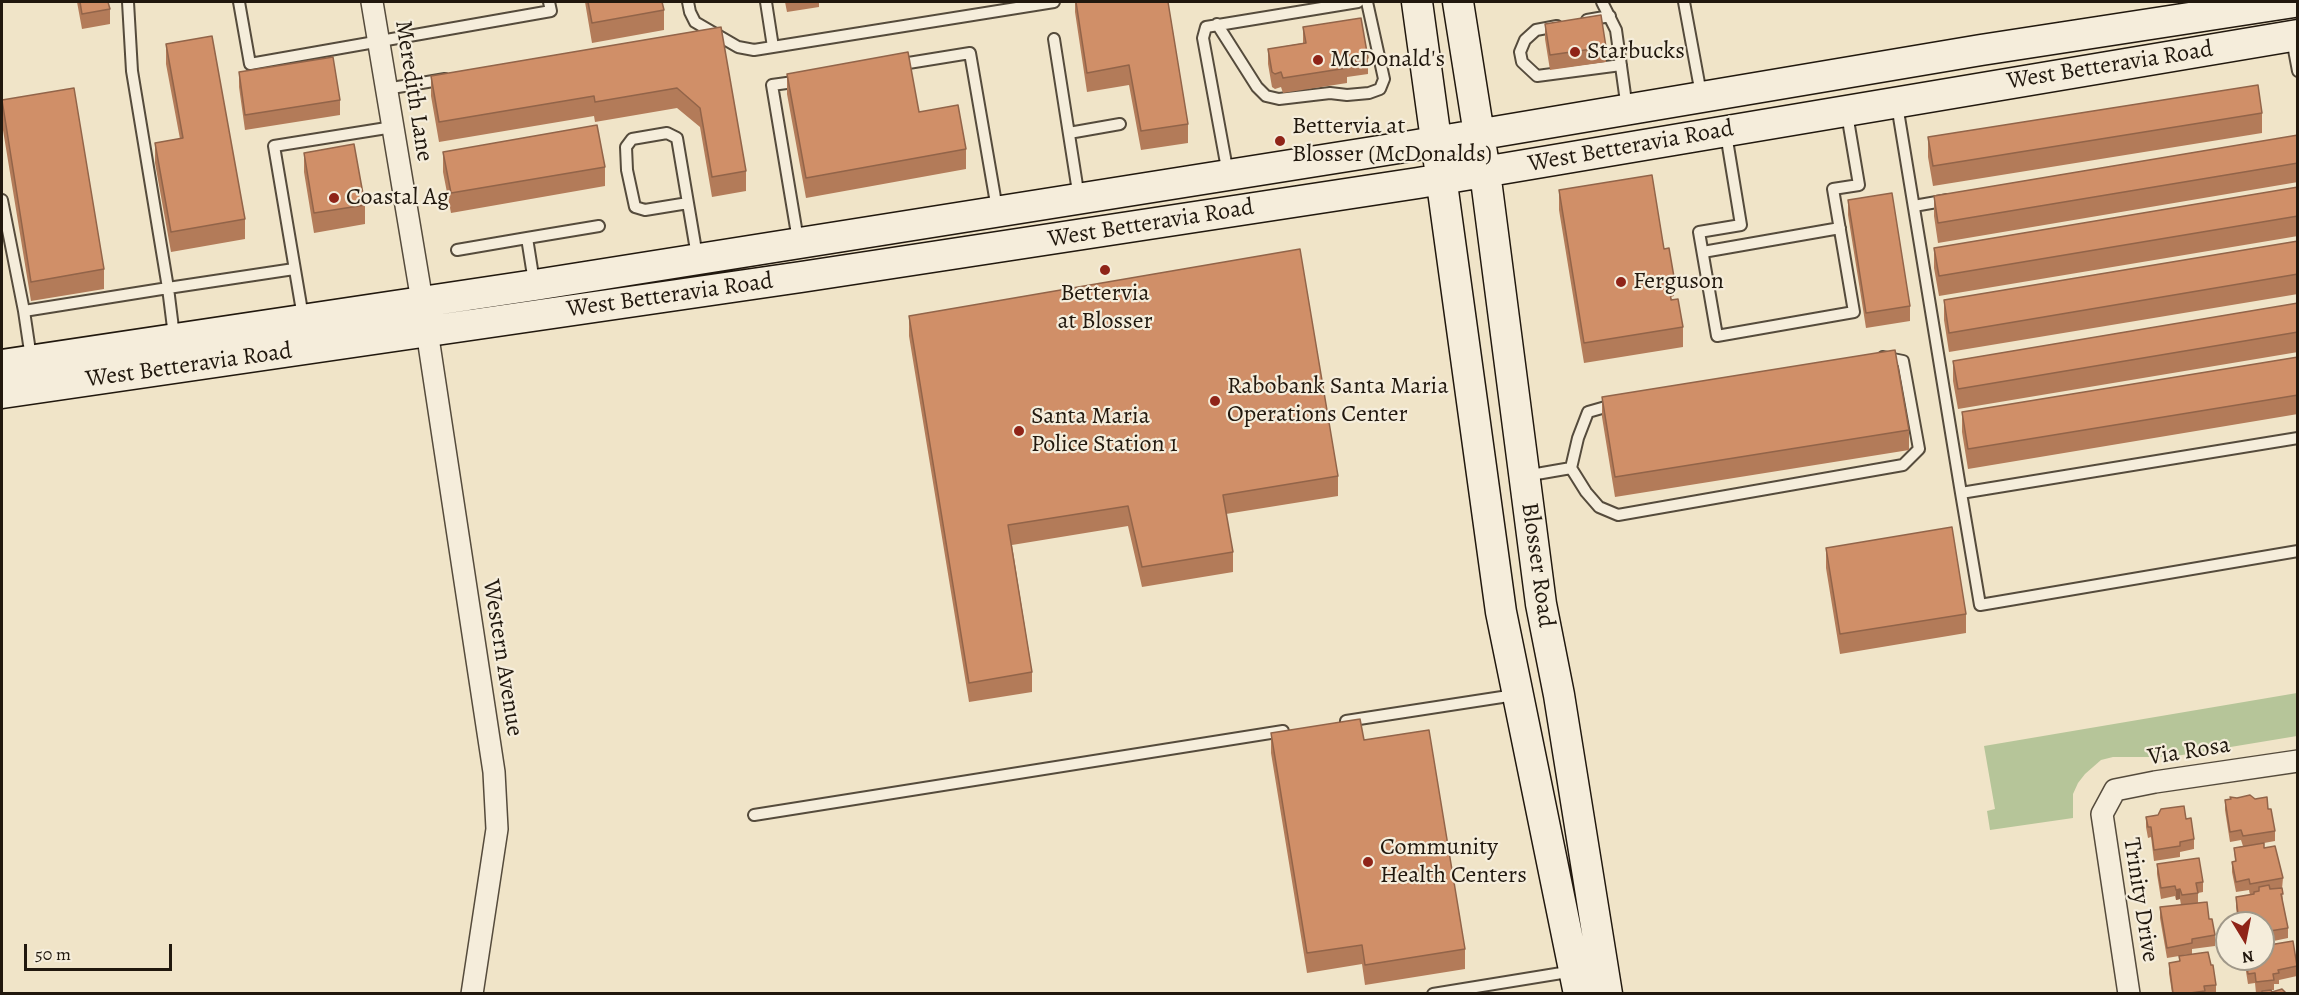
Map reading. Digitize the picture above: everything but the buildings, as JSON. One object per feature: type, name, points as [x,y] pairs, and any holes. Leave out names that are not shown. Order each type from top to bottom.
[{"type":"main road","name":"Blosser Road","points":[[1417,2],[1502,612],[1576,982]]},
{"type":"main road","name":"Blosser Road","points":[[1458,2],[1480,134],[1541,604],[1559,695],[1607,993]]},
{"type":"main road","name":"West Betteravia Road","points":[[2,366],[303,321],[424,317],[535,285],[1480,134],[2260,4],[2294,2]]},
{"type":"main road","name":"West Betteravia Road","points":[[2,393],[424,317],[801,277],[1443,179],[2295,35]]},
{"type":"street","name":"Meredith Lane","points":[[372,2],[424,317]]},
{"type":"street","name":"Western Avenue","points":[[424,317],[494,772],[497,829],[472,993]]},
{"type":"street","name":"Via Rosa","points":[[2102,814],[2115,790],[2298,761]]},
{"type":"street","name":"Trinity Drive","points":[[2102,814],[2129,993]]},
{"type":"lane","points":[[128,2],[132,71],[175,340]]},
{"type":"lane","points":[[239,2],[250,64],[551,11],[549,2]]},
{"type":"lane","points":[[688,2],[695,22],[738,47],[754,50],[1054,2]]},
{"type":"lane","points":[[766,2],[773,46]]},
{"type":"lane","points":[[1228,175],[1203,38],[1206,27],[1358,2]]},
{"type":"lane","points":[[1217,24],[1257,87],[1266,96],[1279,99],[1330,93],[1347,95],[1369,93],[1380,88],[1384,79],[1367,2]]},
{"type":"lane","points":[[1602,2],[1616,30],[1627,110]]},
{"type":"lane","points":[[1684,2],[1701,97]]},
{"type":"lane","points":[[1610,16],[1536,30],[1525,40],[1520,52],[1522,62],[1537,76],[1621,65]]},
{"type":"lane","points":[[2295,35],[2298,71]]},
{"type":"lane","points":[[1054,39],[1079,198]]},
{"type":"lane","points":[[889,66],[970,53],[998,212]]},
{"type":"lane","points":[[386,89],[456,78]]},
{"type":"lane","points":[[799,243],[772,86],[807,80]]},
{"type":"lane","points":[[1897,102],[1931,309],[1946,367],[1950,422],[1960,493],[1980,605],[2298,551]]},
{"type":"lane","points":[[1725,131],[1741,225],[1699,232],[1717,336],[1854,312],[1833,189],[1859,185],[1846,110]]},
{"type":"lane","points":[[1069,133],[1120,124]]},
{"type":"lane","points":[[303,321],[274,146],[393,127]]},
{"type":"lane","points":[[688,204],[645,210],[636,207],[627,170],[626,147],[632,139],[667,133],[676,138],[688,204],[697,260]]},
{"type":"lane","points":[[1914,206],[1960,198]]},
{"type":"lane","points":[[2,200],[24,311],[31,361]]},
{"type":"lane","points":[[456,250],[599,226]]},
{"type":"lane","points":[[1702,252],[1840,228]]},
{"type":"lane","points":[[527,238],[535,285]]},
{"type":"lane","points":[[1922,258],[1934,256]]},
{"type":"lane","points":[[24,311],[294,269]]},
{"type":"lane","points":[[1931,309],[1943,307]]},
{"type":"lane","points":[[1630,400],[1588,412],[1578,438],[1571,468],[1586,492],[1599,507],[1618,515],[1903,465],[1919,449],[1903,360],[1886,356],[1875,358]]},
{"type":"lane","points":[[1950,422],[1961,420]]},
{"type":"lane","points":[[1960,493],[2298,438]]},
{"type":"lane","points":[[1525,476],[1571,468]]},
{"type":"lane","points":[[1337,723],[1518,694]]},
{"type":"lane","points":[[754,815],[1293,730]]},
{"type":"lane","points":[[1433,993],[1576,982]]},
{"type":"green space","points":[[2297,693],[2297,736],[2170,757],[2113,757],[2101,760],[2078,783],[2073,794],[2073,818],[1990,830],[1987,811],[1995,809],[1984,746]]},
{"type":"place","name":"Starbucks","points":[[1575,52]]},
{"type":"place","name":"McDonald's","points":[[1318,60]]},
{"type":"place","name":"Bettervia at Blosser (McDonalds)","points":[[1280,141]]},
{"type":"place","name":"Coastal Ag","points":[[334,198]]},
{"type":"place","name":"Bettervia at Blosser","points":[[1105,270]]},
{"type":"place","name":"Ferguson","points":[[1621,282]]},
{"type":"place","name":"Rabobank Santa Maria Operations Center","points":[[1215,401]]},
{"type":"place","name":"Santa Maria Police Station 1","points":[[1019,431]]},
{"type":"place","name":"Community Health Centers","points":[[1368,862]]}]
